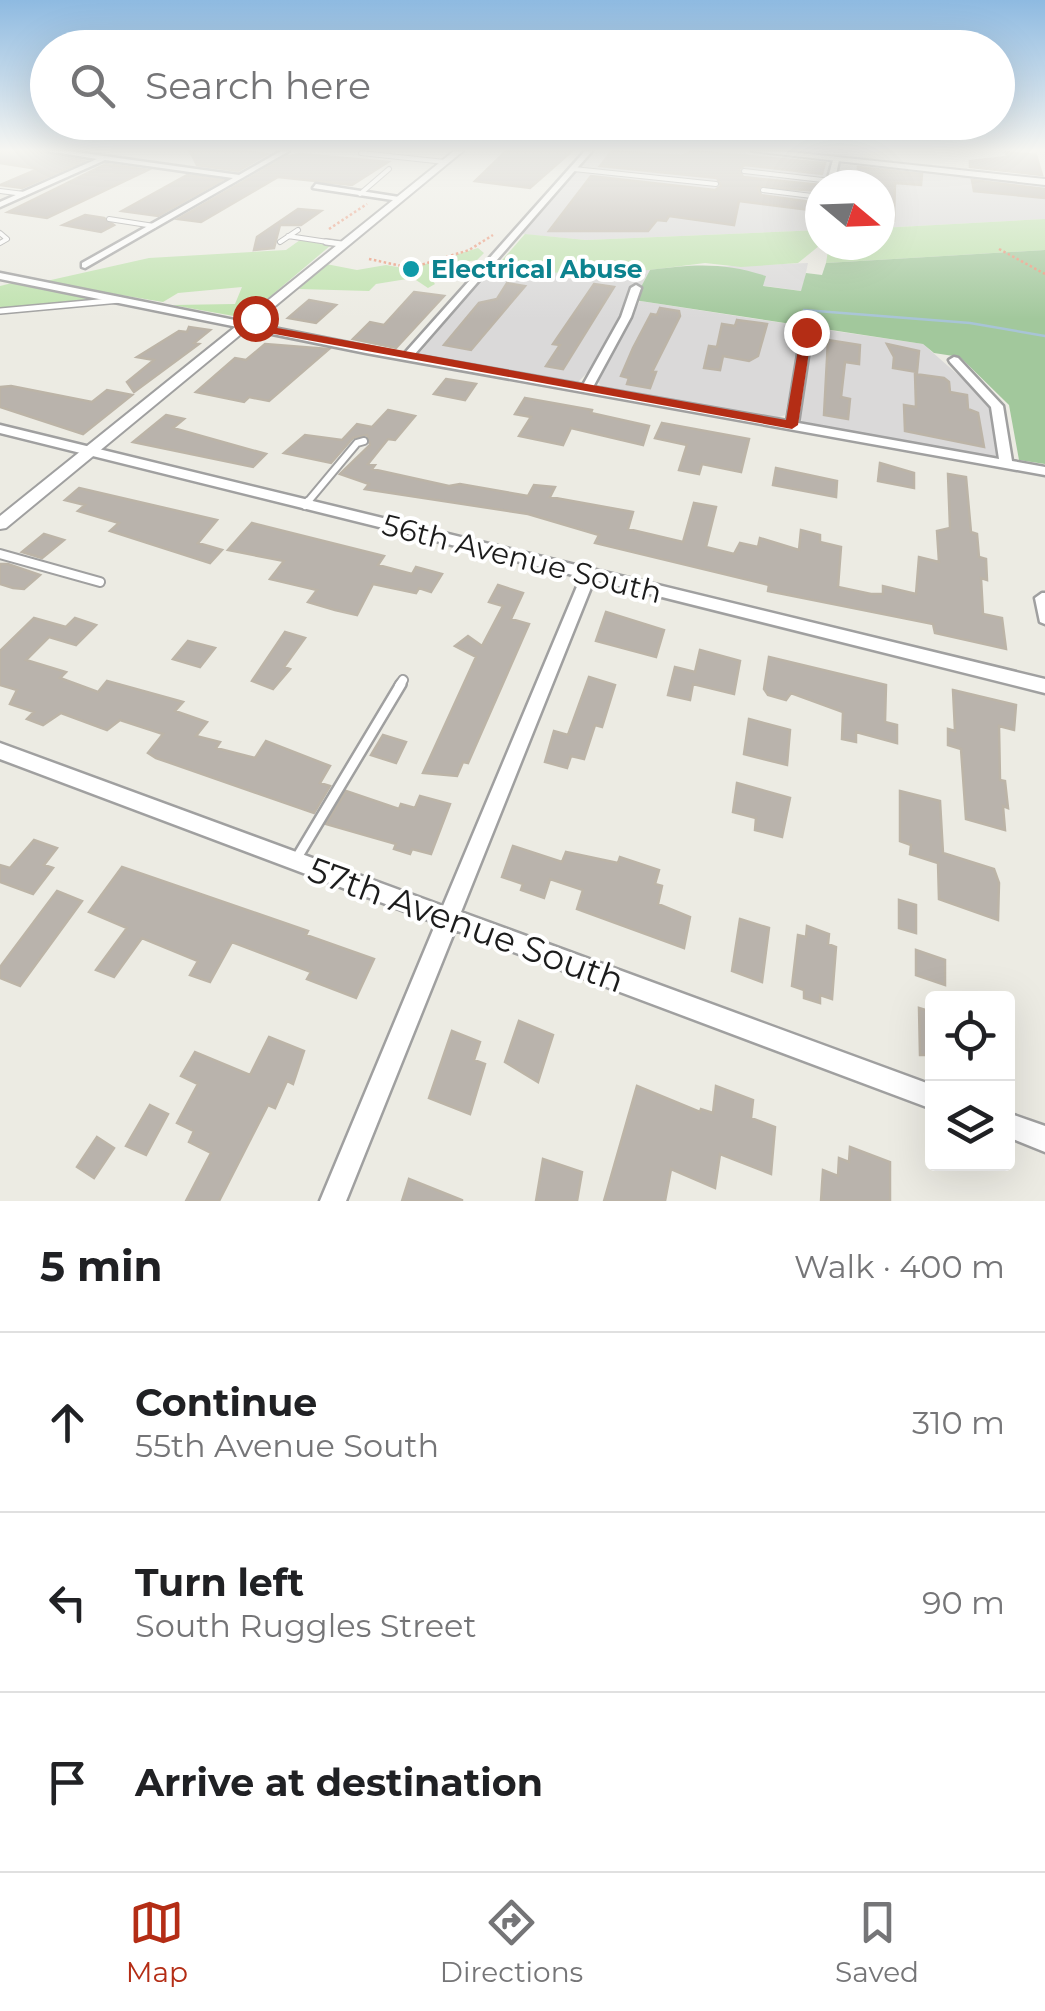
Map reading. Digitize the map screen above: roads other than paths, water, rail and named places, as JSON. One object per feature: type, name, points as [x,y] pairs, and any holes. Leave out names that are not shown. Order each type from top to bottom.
[{"type":"street","points":[[85,265],[187,207]]},
{"type":"street","points":[[0,524],[389,207]]},
{"type":"street","points":[[407,357],[540,207]]},
{"type":"street","points":[[0,276],[407,357],[1045,471]]},
{"type":"street","points":[[587,388],[626,317],[636,288]]},
{"type":"street","points":[[792,425],[807,330]]},
{"type":"street","points":[[954,360],[997,406],[1006,464]]},
{"type":"street","name":"56th Avenue South","points":[[0,429],[1045,686]]},
{"type":"street","points":[[333,1201],[588,575]]},
{"type":"street","name":"57th Avenue South","points":[[0,752],[925,1094]]},
{"type":"street","points":[[1015,1127],[1045,1138]]},
{"type":"lane","points":[[109,219],[154,226]]},
{"type":"lane","points":[[280,242],[298,230]]},
{"type":"lane","points":[[0,233],[6,239],[0,243]]},
{"type":"lane","points":[[288,236],[342,244]]},
{"type":"lane","points":[[0,311],[124,300]]},
{"type":"lane","points":[[305,505],[357,443],[364,440]]},
{"type":"lane","points":[[0,554],[100,582]]},
{"type":"lane","points":[[295,862],[402,680]]},
{"type":"waterway","points":[[804,310],[970,323],[1045,336]]},
{"type":"place","name":"Electrical Abuse","points":[[411,269]]}]
